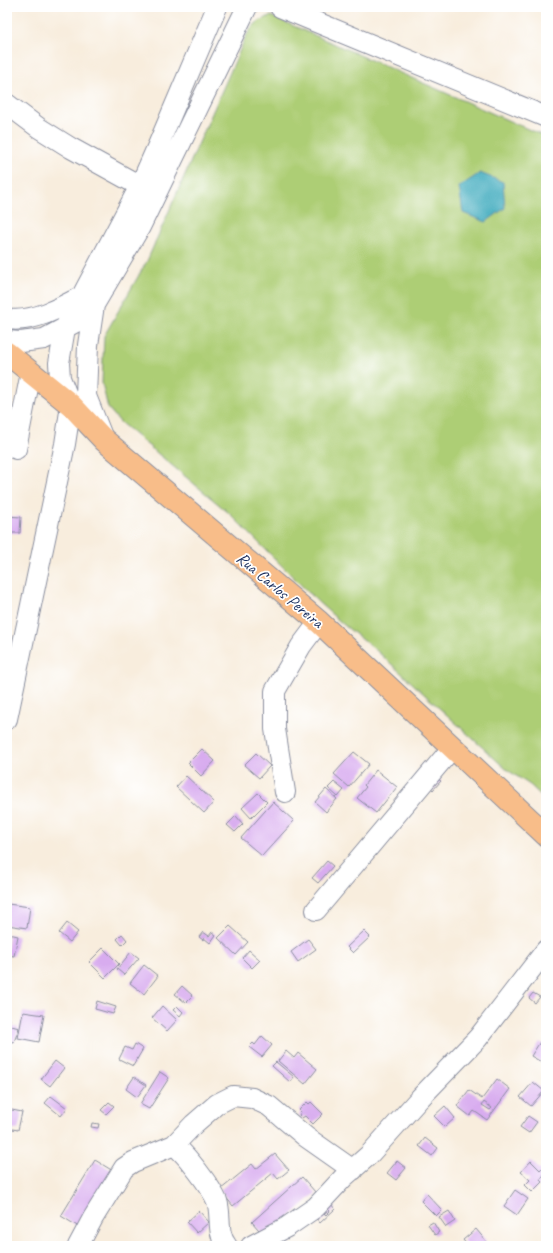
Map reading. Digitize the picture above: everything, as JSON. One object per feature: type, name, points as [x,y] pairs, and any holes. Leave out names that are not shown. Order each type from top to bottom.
[{"type":"main road","name":"Rua Carlos Pereira","points":[[7,353],[71,405],[104,440],[319,622],[546,835]]},
{"type":"street","points":[[104,440],[86,396],[88,300],[159,143],[216,7]]},
{"type":"street","points":[[7,341],[21,342],[44,338],[65,328],[88,300],[140,227],[247,7]]},
{"type":"street","points":[[280,7],[546,117]]},
{"type":"street","points":[[7,104],[39,128],[71,148],[140,186]]},
{"type":"street","points":[[7,319],[26,319],[88,300]]},
{"type":"street","points":[[7,719],[65,444],[71,405],[60,378],[59,363],[65,328]]},
{"type":"street","points":[[16,449],[30,372]]},
{"type":"street","points":[[285,792],[275,729],[275,691],[300,646],[319,622]]},
{"type":"street","points":[[316,910],[453,747]]},
{"type":"street","points":[[251,1246],[287,1227],[316,1207],[369,1155],[420,1098],[478,1038],[546,950]]},
{"type":"street","points":[[78,1246],[93,1218],[124,1168],[133,1162],[174,1145],[194,1124],[218,1104],[233,1096],[252,1098],[269,1106],[306,1137],[353,1170]]},
{"type":"street","points":[[174,1145],[183,1152],[217,1201],[220,1232],[226,1246]]},
{"type":"green space","points":[[271,16],[546,137],[546,800],[530,785],[506,769],[377,651],[318,602],[229,513],[120,422],[108,408],[102,383],[104,336],[147,261],[246,36],[251,28],[257,23]]},
{"type":"water","points":[[480,173],[503,182],[505,208],[486,222],[463,213],[459,187]]},
{"type":"building","points":[[7,516],[21,517],[20,533],[7,533]]},
{"type":"building","points":[[202,749],[215,761],[201,776],[188,763]]},
{"type":"building","points":[[354,752],[369,764],[349,787],[334,774]]},
{"type":"building","points":[[256,753],[270,766],[259,778],[244,765]]},
{"type":"building","points":[[376,770],[397,787],[376,813],[357,798],[366,787],[364,785]]},
{"type":"building","points":[[186,776],[214,802],[204,813],[176,787]]},
{"type":"building","points":[[438,779],[441,781],[433,790],[430,787]]},
{"type":"building","points":[[334,782],[344,790],[338,797],[328,788]]},
{"type":"building","points":[[326,789],[337,799],[326,812],[315,802]]},
{"type":"building","points":[[258,793],[267,802],[251,818],[242,808]]},
{"type":"building","points":[[273,802],[294,821],[262,856],[241,838]]},
{"type":"building","points":[[236,816],[243,824],[235,832],[227,825]]},
{"type":"building","points":[[327,861],[333,866],[318,883],[312,878]]},
{"type":"building","points":[[8,904],[30,907],[27,928],[7,925]]},
{"type":"building","points":[[67,923],[78,932],[70,942],[59,933]]},
{"type":"building","points":[[230,926],[248,942],[236,955],[218,938]]},
{"type":"building","points":[[364,931],[370,937],[353,953],[347,947]]},
{"type":"building","points":[[203,932],[209,936],[212,932],[216,935],[210,943],[204,938],[203,940],[199,937]]},
{"type":"building","points":[[9,934],[18,936],[14,956],[7,955]]},
{"type":"building","points":[[122,934],[127,940],[122,945],[117,939]]},
{"type":"building","points":[[308,939],[316,949],[298,962],[291,952]]},
{"type":"building","points":[[103,948],[119,964],[105,978],[89,962]]},
{"type":"building","points":[[249,950],[260,960],[252,968],[242,958]]},
{"type":"building","points":[[131,952],[139,958],[124,975],[117,969]]},
{"type":"building","points":[[144,965],[158,976],[144,994],[130,983]]},
{"type":"building","points":[[182,986],[193,996],[186,1003],[175,994]]},
{"type":"building","points":[[533,993],[540,997],[535,1003],[529,998]]},
{"type":"building","points":[[97,1001],[116,1007],[113,1014],[95,1009]]},
{"type":"building","points":[[162,1006],[177,1020],[167,1031],[152,1018]]},
{"type":"building","points":[[177,1006],[183,1012],[180,1016],[173,1010]]},
{"type":"building","points":[[23,1012],[44,1015],[39,1042],[18,1038]]},
{"type":"building","points":[[7,1018],[10,1019],[8,1025],[19,1028],[14,1042],[7,1040]]},
{"type":"building","points":[[262,1036],[272,1045],[262,1057],[249,1047],[253,1043],[255,1045]]},
{"type":"building","points":[[540,1042],[546,1046],[546,1060],[543,1063],[531,1056]]},
{"type":"building","points":[[135,1044],[143,1049],[133,1066],[119,1059],[125,1047],[132,1050]]},
{"type":"building","points":[[286,1051],[294,1058],[298,1053],[317,1069],[305,1084],[278,1061]]},
{"type":"building","points":[[55,1061],[64,1068],[50,1086],[41,1079]]},
{"type":"building","points":[[276,1062],[294,1077],[290,1082],[272,1066]]},
{"type":"building","points":[[160,1072],[169,1078],[149,1109],[140,1104]]},
{"type":"building","points":[[134,1077],[146,1085],[137,1097],[126,1089]]},
{"type":"building","points":[[497,1079],[510,1089],[487,1120],[474,1111],[470,1116],[457,1106],[469,1090],[482,1099]],"holes":[[[484,1102],[492,1108],[490,1110],[482,1105]]]},
{"type":"building","points":[[533,1082],[544,1091],[531,1106],[520,1097]]},
{"type":"building","points":[[51,1096],[67,1108],[61,1116],[45,1103]]},
{"type":"building","points":[[109,1102],[114,1106],[106,1114],[101,1110]]},
{"type":"building","points":[[307,1102],[309,1104],[311,1102],[323,1114],[313,1124],[305,1116],[302,1118],[299,1115],[301,1112],[299,1110]]},
{"type":"building","points":[[445,1106],[455,1118],[445,1127],[434,1116]]},
{"type":"building","points":[[7,1109],[22,1112],[18,1130],[7,1128]]},
{"type":"building","points":[[528,1116],[537,1122],[529,1133],[520,1127]]},
{"type":"building","points":[[92,1123],[99,1124],[98,1128],[91,1127]]},
{"type":"building","points":[[425,1138],[438,1148],[432,1156],[419,1146]]},
{"type":"building","points":[[275,1154],[289,1170],[278,1179],[273,1173],[233,1206],[220,1190],[252,1164],[256,1169]]},
{"type":"building","points":[[95,1160],[113,1171],[79,1227],[61,1216]]},
{"type":"building","points":[[397,1161],[406,1168],[396,1180],[387,1173]]},
{"type":"building","points":[[531,1161],[540,1170],[542,1168],[546,1172],[540,1180],[542,1182],[532,1192],[525,1185],[530,1180],[521,1172]]},
{"type":"building","points":[[302,1177],[316,1193],[266,1238],[252,1222]]},
{"type":"building","points":[[515,1190],[528,1199],[517,1215],[504,1206]]},
{"type":"building","points":[[427,1194],[442,1210],[436,1216],[421,1201]]},
{"type":"building","points":[[331,1204],[335,1209],[320,1223],[316,1218],[323,1212],[326,1215],[330,1211],[327,1208]]},
{"type":"building","points":[[199,1211],[209,1222],[197,1233],[187,1222]]},
{"type":"building","points":[[449,1211],[455,1221],[446,1227],[439,1217]]},
{"type":"building","points":[[433,1222],[439,1232],[435,1235],[428,1225]]},
{"type":"building","points":[[476,1229],[486,1241],[480,1246],[468,1246],[463,1240]]}]
